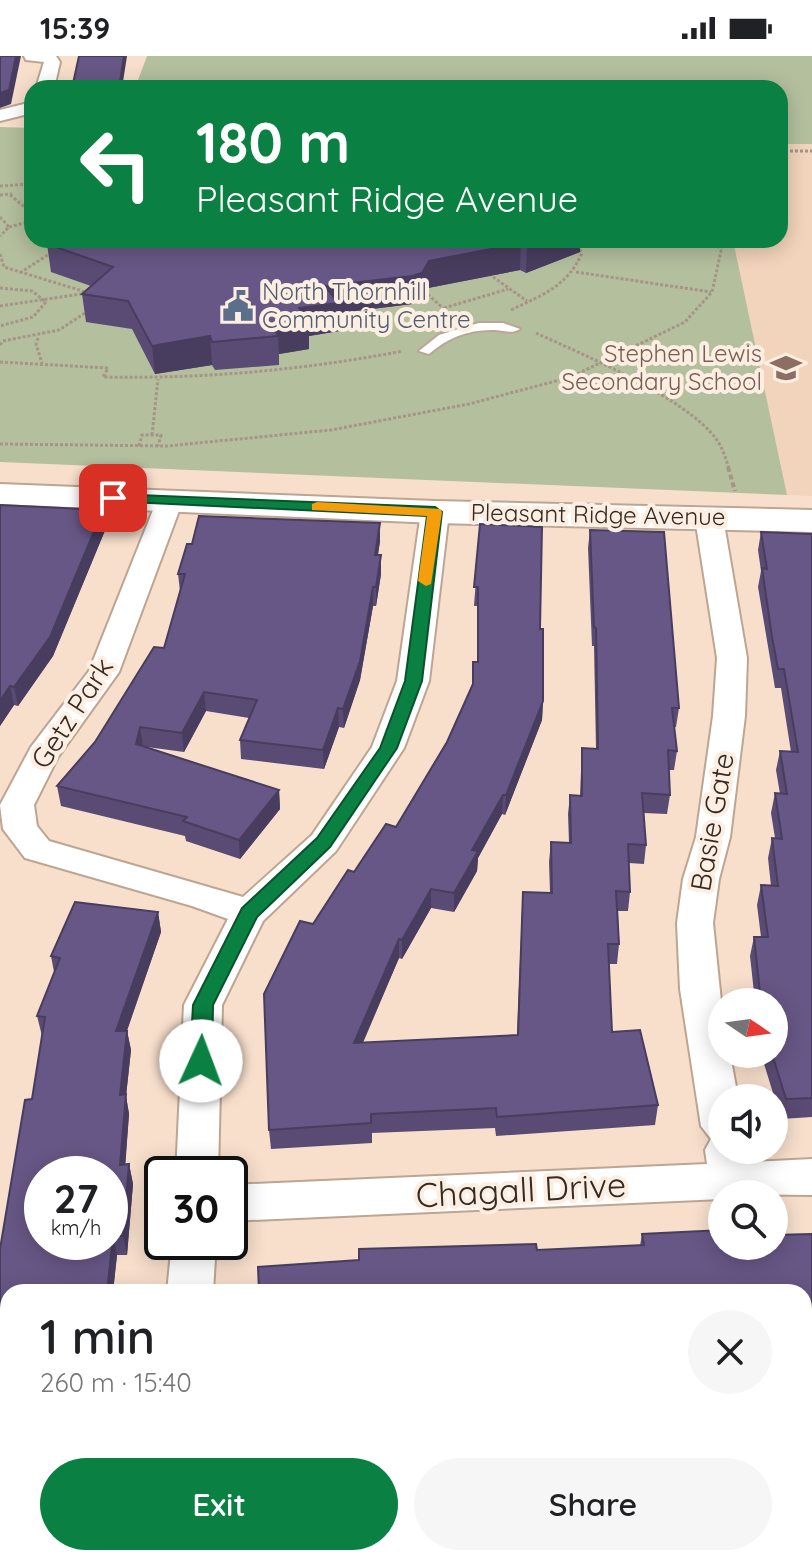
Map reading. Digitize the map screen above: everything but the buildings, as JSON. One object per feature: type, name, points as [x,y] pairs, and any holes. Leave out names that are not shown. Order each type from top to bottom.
[{"type":"street","points":[[32,56],[48,57],[52,62],[47,80]]},
{"type":"street","points":[[0,116],[24,109]]},
{"type":"street","name":"Pleasant Ridge Avenue","points":[[0,494],[435,512],[722,509],[812,521]]},
{"type":"street","name":"Getz Park","points":[[170,500],[104,672],[43,754],[17,805],[20,829],[37,850],[203,896],[249,913]]},
{"type":"street","name":"Basie Gate","points":[[715,1084],[699,989],[695,923],[701,879],[713,837],[729,716],[732,658],[722,509]]},
{"type":"street","points":[[198,1156],[203,1005],[249,913],[324,843],[388,748],[413,681],[435,512]]},
{"type":"street","name":"Chagall Drive","points":[[248,1202],[729,1165],[812,1177]]},
{"type":"street","points":[[191,1284],[193,1260]]},
{"type":"lane","points":[[420,350],[442,337],[483,327],[514,329]]},
{"type":"path","points":[[788,151],[812,151]]},
{"type":"path","points":[[0,186],[24,186]]},
{"type":"path","points":[[10,195],[18,187]]},
{"type":"path","points":[[0,195],[10,195],[24,206]]},
{"type":"path","points":[[0,217],[9,227]]},
{"type":"path","points":[[0,236],[9,227],[24,223]]},
{"type":"path","points":[[503,314],[563,285],[576,272],[582,253],[579,248]]},
{"type":"path","points":[[0,444],[158,446],[331,430],[469,404],[571,377],[685,322],[712,292],[719,248]]},
{"type":"path","points":[[19,274],[57,249]]},
{"type":"path","points":[[571,253],[582,253]]},
{"type":"path","points":[[0,254],[4,267],[19,274],[68,283],[90,295],[0,306]]},
{"type":"path","points":[[484,270],[527,301]]},
{"type":"path","points":[[576,272],[712,292]]},
{"type":"path","points":[[0,288],[28,289],[45,300]]},
{"type":"path","points":[[444,308],[509,288]]},
{"type":"path","points":[[424,291],[453,316]]},
{"type":"path","points":[[0,326],[35,317],[43,310],[45,300]]},
{"type":"path","points":[[0,345],[3,341],[38,338],[74,325],[88,311]]},
{"type":"path","points":[[535,332],[599,363],[705,426],[719,443],[735,490],[722,509]]},
{"type":"path","points":[[38,338],[40,363],[51,365]]},
{"type":"path","points":[[0,362],[108,368],[103,377],[158,379],[297,371],[420,350]]},
{"type":"path","points":[[207,365],[211,376]]},
{"type":"path","points":[[152,435],[158,379]]},
{"type":"path","points":[[139,446],[142,435],[161,435],[158,446]]},
{"type":"shaded area","name":"Stephen Lewis Secondary School","points":[[788,143],[812,144],[812,496],[787,495],[735,248],[788,248]]},
{"type":"green space","points":[[147,56],[812,56],[812,144],[788,144],[788,80],[138,80]]},
{"type":"green space","points":[[0,127],[24,128],[24,248],[735,248],[787,495],[0,462]]},
{"type":"slow traffic","points":[[317,507],[435,512],[426,581]]},
{"type":"place","name":"North Thornhill Community Centre","points":[[238,306]]},
{"type":"place","name":"Stephen Lewis Secondary School","points":[[786,368]]},
{"type":"route","points":[[113,498],[435,512],[413,681],[388,748],[324,843],[249,913],[203,1005],[201,1061]]}]
